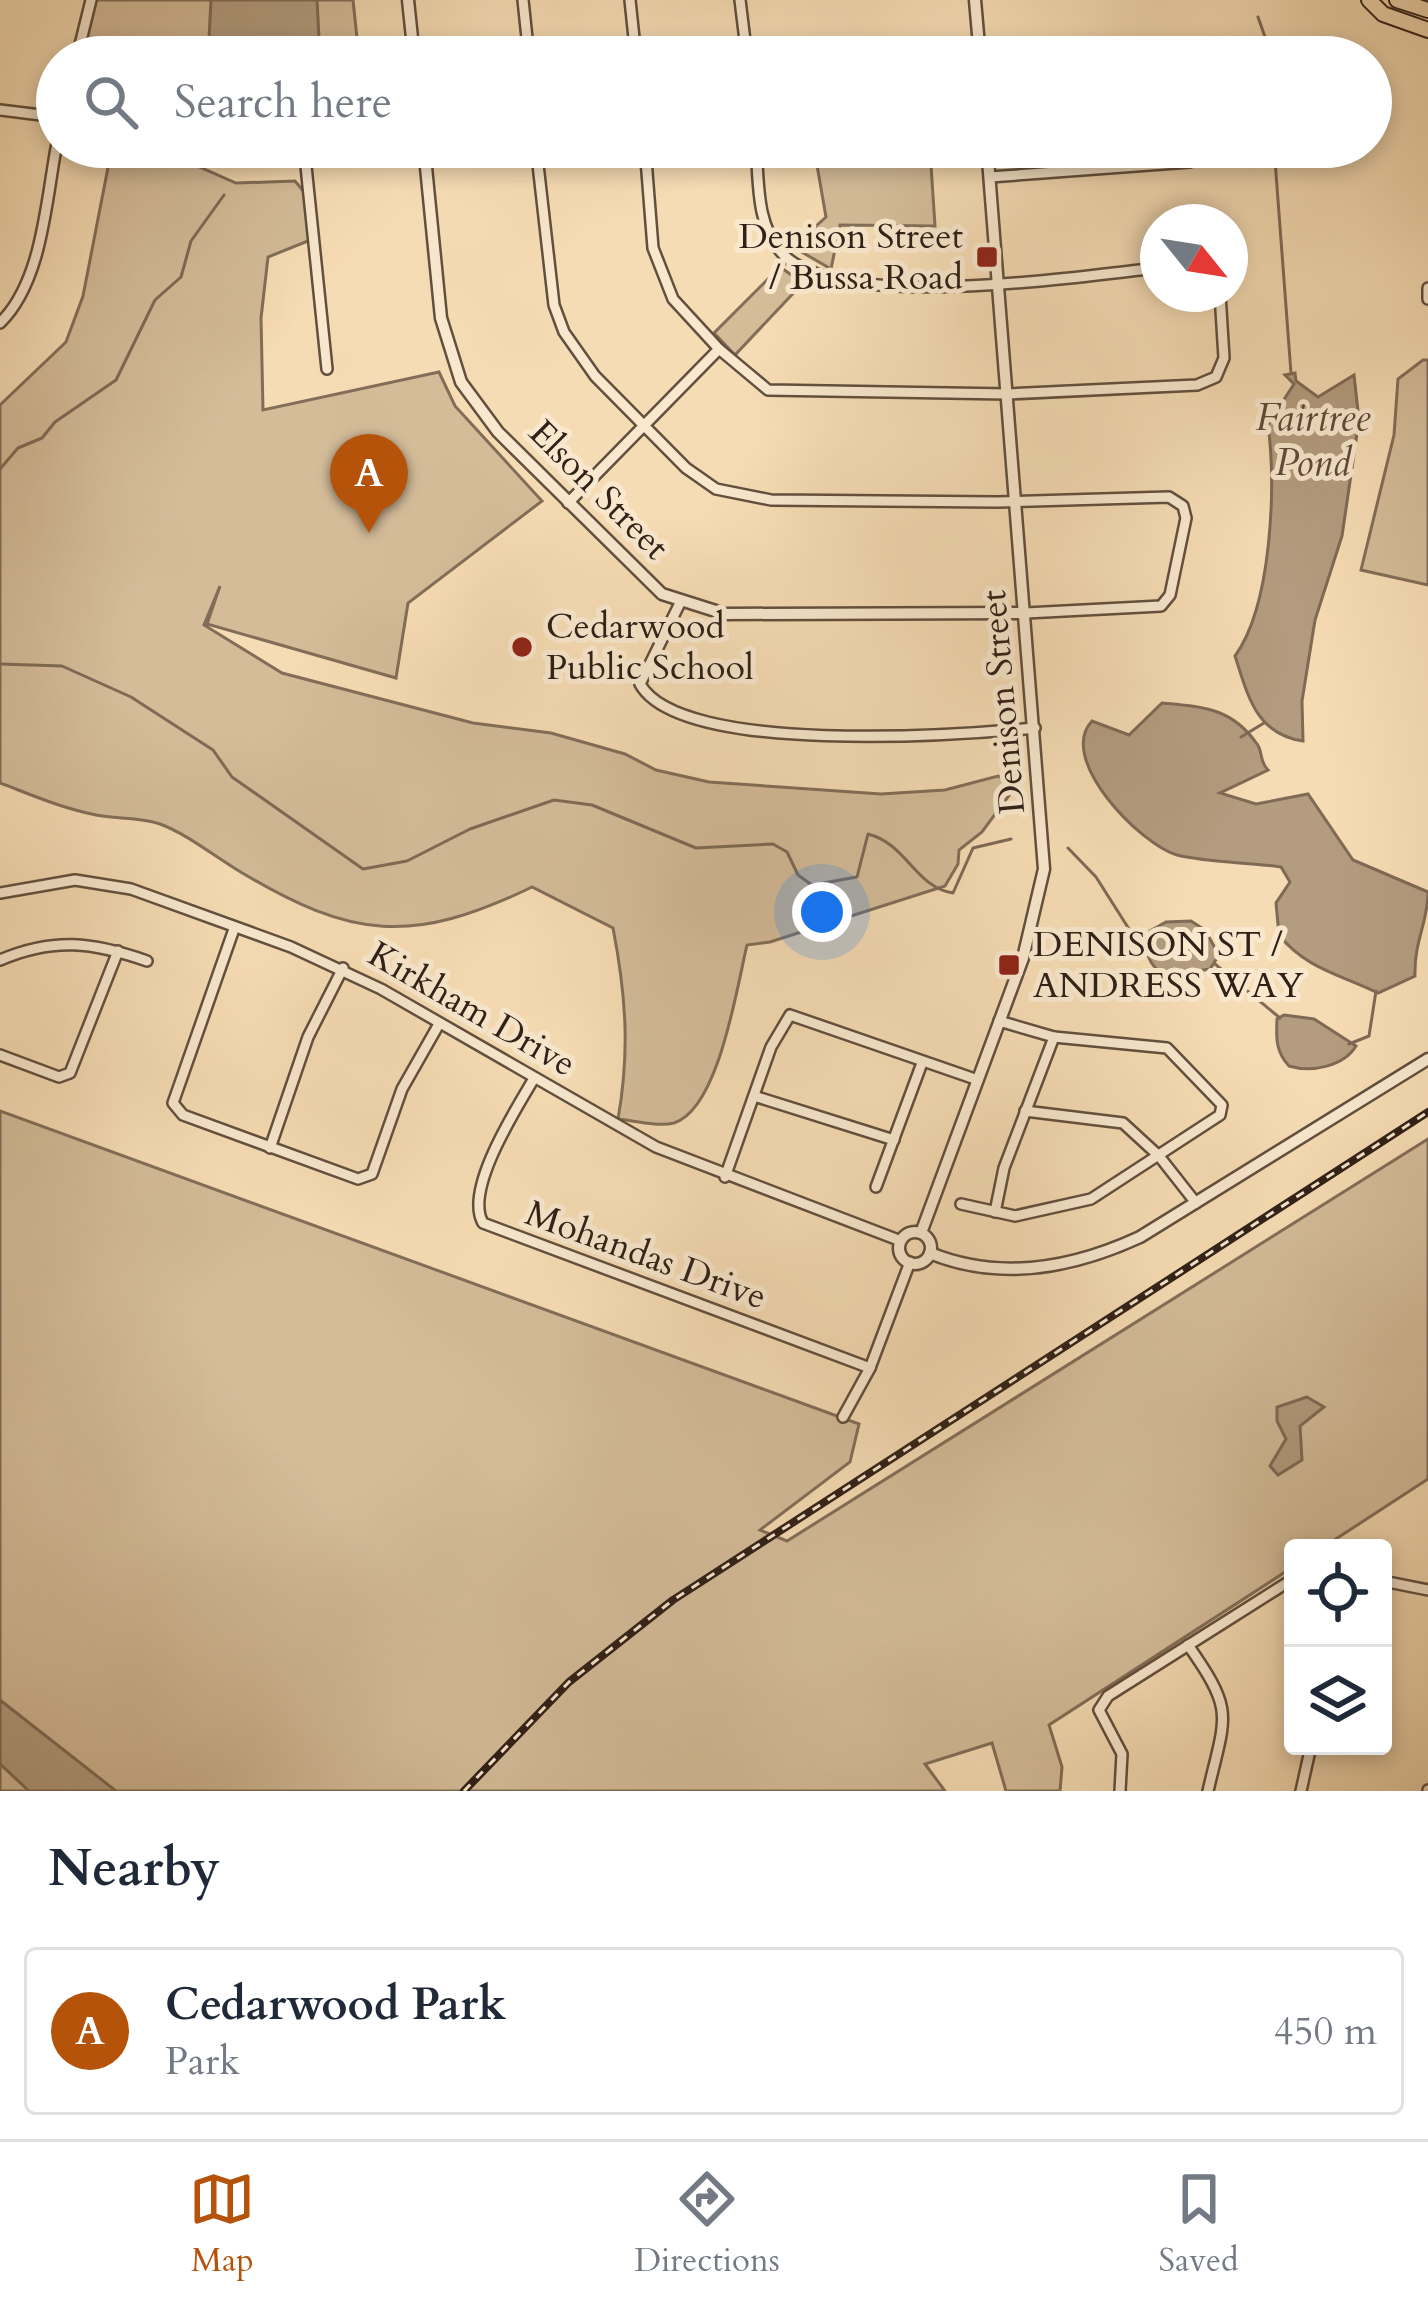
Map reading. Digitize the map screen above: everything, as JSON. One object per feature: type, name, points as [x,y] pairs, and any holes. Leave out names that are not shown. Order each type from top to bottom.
[{"type":"main road","points":[[1397,0],[1428,10]]},
{"type":"main road","points":[[1375,1],[1383,14],[1428,30]]},
{"type":"street","points":[[82,36],[91,0]]},
{"type":"street","points":[[408,0],[412,36]]},
{"type":"street","points":[[524,0],[527,36]]},
{"type":"street","points":[[630,0],[634,36]]},
{"type":"street","points":[[740,0],[744,36]]},
{"type":"street","points":[[975,0],[978,36]]},
{"type":"street","points":[[0,110],[36,114]]},
{"type":"street","points":[[0,323],[11,312],[34,259],[52,168]]},
{"type":"street","points":[[306,168],[327,369]]},
{"type":"street","name":"Elson Street","points":[[426,168],[441,318],[451,360],[487,420],[637,572],[680,603],[725,614],[1026,614]]},
{"type":"street","points":[[538,168],[554,305],[564,332],[595,376],[686,468],[716,489],[742,497],[1017,502],[1169,496],[1186,511],[1170,595],[1161,606],[1026,614]]},
{"type":"street","points":[[647,168],[653,248],[673,299],[718,349],[768,390],[1008,394],[1204,383],[1216,377],[1224,358],[1221,312]]},
{"type":"street","points":[[759,168],[768,231],[783,254],[805,272],[840,282],[999,285],[1140,270]]},
{"type":"street","name":"Denison Street","points":[[920,1233],[1033,928],[1044,869],[989,168]]},
{"type":"street","points":[[990,176],[1104,168]]},
{"type":"street","points":[[1428,288],[1428,299]]},
{"type":"street","points":[[568,503],[718,349]]},
{"type":"street","points":[[680,603],[640,685],[656,702],[717,728],[940,737],[1036,728]]},
{"type":"street","name":"Kirkham Drive","points":[[0,893],[38,883],[94,883],[130,889],[343,968],[656,1147],[901,1241]]},
{"type":"street","points":[[234,929],[173,1103],[183,1115],[358,1179],[372,1174],[402,1089],[439,1024]]},
{"type":"street","points":[[0,960],[33,946],[68,942],[147,962]]},
{"type":"street","points":[[0,1054],[59,1076],[70,1073],[118,951]]},
{"type":"street","points":[[271,1148],[308,1037],[343,968]]},
{"type":"street","points":[[725,1177],[790,1015],[978,1080]]},
{"type":"street","points":[[962,1204],[995,1212],[1042,1213],[1091,1198],[1220,1115],[1219,1098],[1167,1048],[1054,1037],[999,1022]]},
{"type":"street","points":[[995,1212],[1004,1168],[1054,1037]]},
{"type":"street","points":[[930,1253],[972,1266],[1059,1265],[1120,1246],[1428,1059]]},
{"type":"street","points":[[876,1187],[922,1063]]},
{"type":"street","name":"Mohandas Drive","points":[[533,1080],[500,1140],[477,1202],[483,1223],[871,1368]]},
{"type":"street","points":[[754,1096],[894,1139]]},
{"type":"street","points":[[1025,1111],[1123,1124],[1159,1156],[1196,1203]]},
{"type":"street","points":[[908,1233],[920,1233],[931,1243],[930,1253],[920,1263],[910,1262],[902,1256],[901,1241],[908,1233]]},
{"type":"street","points":[[843,1417],[871,1368],[910,1262]]},
{"type":"street","points":[[1392,1582],[1428,1590]]},
{"type":"street","points":[[1120,1791],[1122,1754],[1102,1720],[1101,1704],[1284,1585]]},
{"type":"street","points":[[1188,1645],[1224,1698],[1224,1723],[1208,1791]]},
{"type":"street","points":[[1301,1791],[1309,1755]]},
{"type":"shaded area","points":[[95,0],[353,0],[357,36],[87,36]]},
{"type":"shaded area","points":[[108,168],[202,168],[236,183],[295,181],[311,200],[316,227],[308,241],[268,257],[261,318],[263,410],[439,372],[455,406],[542,501],[408,603],[396,678],[207,624],[220,586],[204,625],[282,673],[473,723],[551,733],[625,754],[656,770],[709,782],[881,794],[945,790],[998,776],[1008,781],[1010,794],[982,832],[959,850],[958,864],[945,886],[770,942],[747,945],[724,1044],[703,1095],[690,1113],[674,1123],[618,1119],[625,1024],[613,928],[532,887],[451,919],[383,926],[350,921],[279,894],[160,824],[83,812],[0,783],[0,405],[66,342],[83,296]]},
{"type":"shaded area","points":[[817,168],[931,168],[935,226],[840,225],[831,269],[793,247],[826,217]]},
{"type":"shaded area","points":[[780,267],[803,283],[735,355],[714,333]]},
{"type":"shaded area","points":[[1428,360],[1428,585],[1361,570],[1394,435],[1398,379]]},
{"type":"shaded area","points":[[0,1111],[859,1424],[850,1462],[760,1530],[787,1541],[1428,1139],[1428,1479],[1336,1539],[1284,1539],[1284,1573],[1049,1725],[1062,1767],[1060,1791],[1006,1791],[992,1743],[925,1764],[945,1791],[0,1791]]},
{"type":"water","points":[[211,0],[317,0],[319,36],[209,36]]},
{"type":"water","name":"Fairtree Pond","points":[[1295,373],[1296,381],[1318,397],[1354,375],[1359,420],[1342,536],[1315,620],[1302,701],[1303,741],[1264,722],[1235,656],[1257,607],[1264,577],[1271,512],[1268,424],[1294,384],[1285,375]]},
{"type":"water","points":[[1162,703],[1227,716],[1257,744],[1268,770],[1220,793],[1256,804],[1308,794],[1353,860],[1428,892],[1415,976],[1378,993],[1313,964],[1279,935],[1276,903],[1290,882],[1281,867],[1177,855],[1125,818],[1094,777],[1085,757],[1084,737],[1092,721],[1129,735]]},
{"type":"water","points":[[1191,921],[1205,930],[1219,955],[1210,969],[1166,976],[1149,957],[1150,931],[1166,922]]},
{"type":"water","points":[[1284,1015],[1314,1019],[1356,1046],[1344,1059],[1327,1066],[1289,1066],[1277,1039],[1277,1019]]},
{"type":"water","points":[[1307,1397],[1324,1407],[1300,1426],[1302,1460],[1278,1475],[1270,1466],[1286,1439],[1277,1421],[1277,1407]]},
{"type":"water","points":[[0,1700],[116,1791],[29,1791],[0,1764]]},
{"type":"waterway","points":[[1258,17],[1265,36]]},
{"type":"waterway","points":[[1276,168],[1291,373]]},
{"type":"waterway","points":[[0,469],[18,448],[42,438],[55,422],[116,380],[155,300],[181,277],[191,241],[224,195]]},
{"type":"waterway","points":[[0,664],[62,666],[131,697],[213,750],[232,777],[363,869],[407,861],[470,829],[554,800],[592,805],[696,848],[773,844],[787,852],[798,875],[812,885],[857,877],[868,834],[892,847],[929,883],[953,893],[973,848],[1011,839]]},
{"type":"waterway","points":[[1241,737],[1264,723]]},
{"type":"waterway","points":[[1068,848],[1096,877],[1129,929],[1151,936]]},
{"type":"waterway","points":[[1215,964],[1280,1018]]},
{"type":"waterway","points":[[1349,1044],[1369,1036],[1376,991]]},
{"type":"railway","points":[[464,1791],[569,1682],[673,1600],[1428,1112]]},
{"type":"place","name":"Denison Street / Bussa Road","points":[[987,257]]},
{"type":"place","name":"Cedarwood Park","points":[[369,533]]},
{"type":"place","name":"Cedarwood Public School","points":[[522,647]]},
{"type":"place","name":"DENISON ST / ANDRESS WAY","points":[[1009,965]]}]
